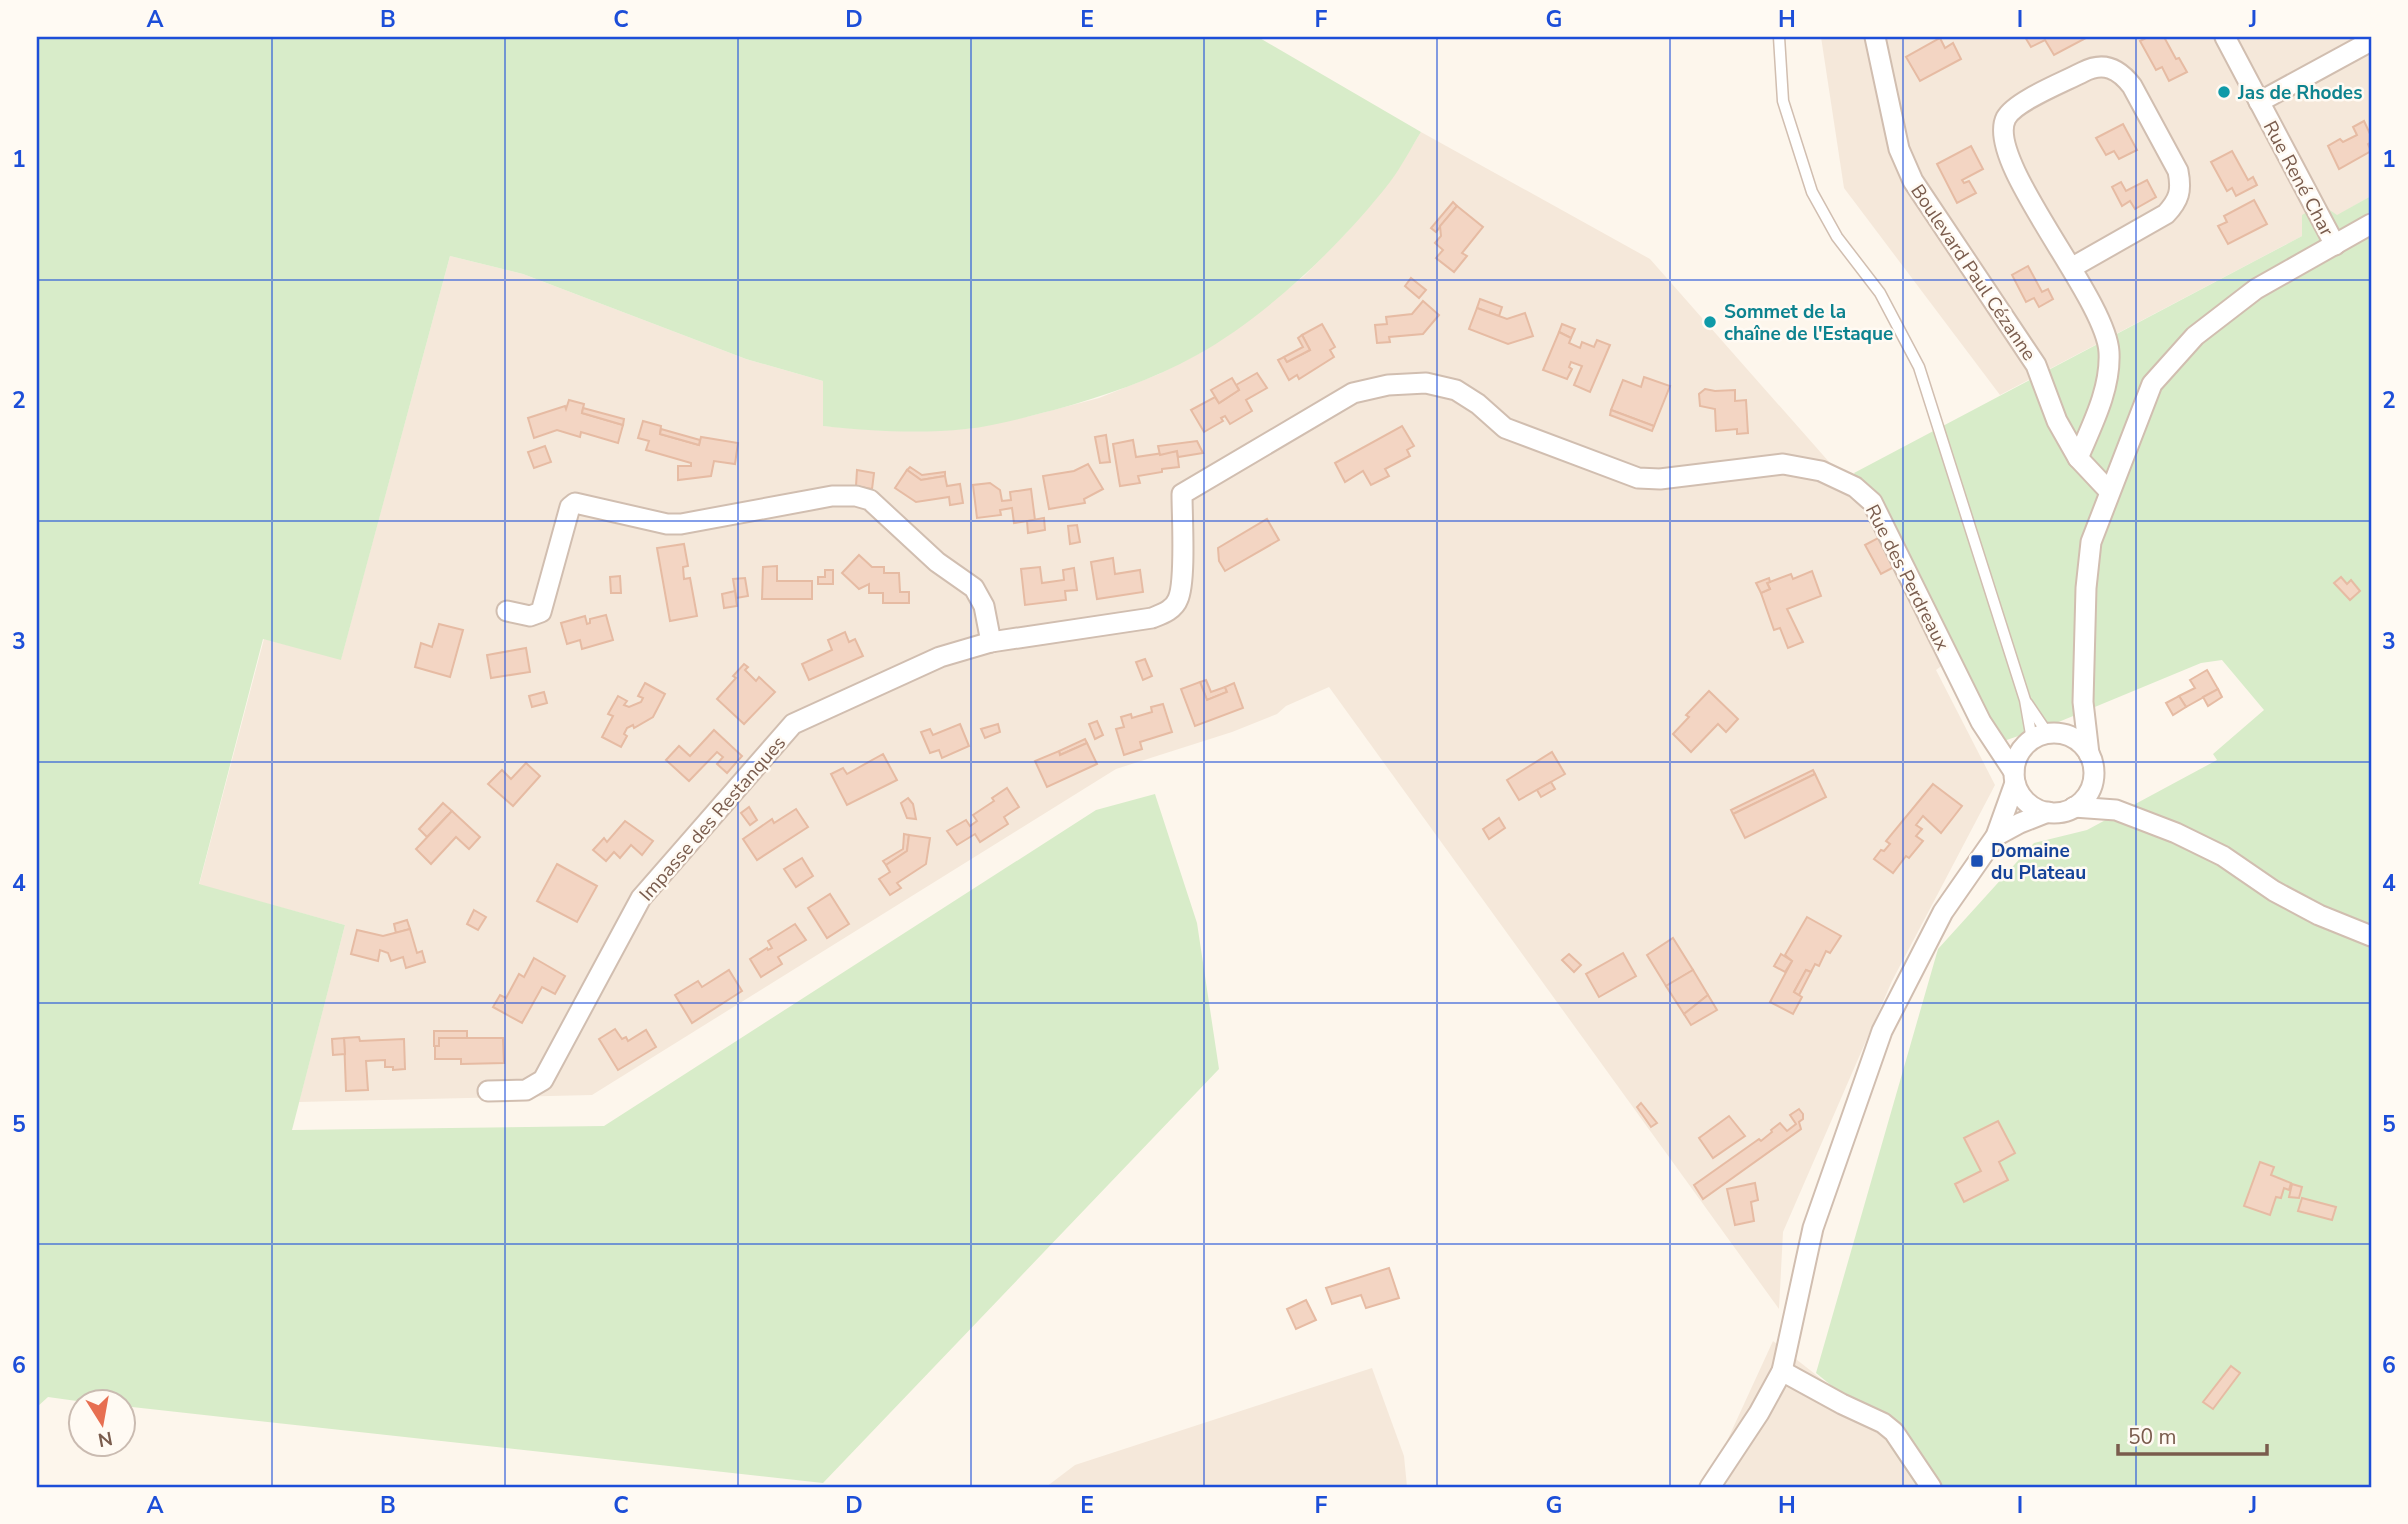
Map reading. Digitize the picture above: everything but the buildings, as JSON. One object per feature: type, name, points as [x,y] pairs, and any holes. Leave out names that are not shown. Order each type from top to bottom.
[{"type":"street","name":"Boulevard Paul Cézanne","points":[[1875,37],[1899,149],[1913,181],[2036,365],[2057,421],[2078,458],[2109,491]]},
{"type":"street","name":"Rue René Char","points":[[2225,37],[2335,245]]},
{"type":"street","points":[[2259,102],[2371,41]]},
{"type":"street","points":[[2071,268],[2166,214],[2177,202],[2181,187],[2178,172],[2132,86],[2123,75],[2110,67],[2091,68],[2016,107],[2006,118],[2003,134],[2006,152],[2099,321],[2109,349],[2108,374],[2102,400],[2078,458]]},
{"type":"street","points":[[2014,777],[2027,802],[2037,809],[2049,812],[2062,812],[2074,807],[2084,799],[2091,787],[2093,765],[2089,754],[2083,702],[2086,589],[2091,542],[2152,384],[2195,336],[2256,289],[2371,224]]},
{"type":"street","name":"Impasse des Restanques","points":[[488,1091],[526,1090],[543,1080],[641,898],[793,724],[940,657],[991,642],[1152,618],[1166,613],[1178,601],[1182,576],[1182,494],[1353,393],[1388,385],[1426,383],[1456,390],[1478,404],[1505,428],[1638,478],[1660,479],[1783,464]]},
{"type":"street","name":"Rue des Perdreaux","points":[[1783,464],[1821,471],[1855,487],[1872,502],[1991,739],[2014,777]]},
{"type":"street","points":[[507,611],[530,616],[541,612],[570,508],[575,503],[674,524],[832,496],[856,496],[870,500],[883,510],[937,562],[974,588],[984,606],[991,642]]},
{"type":"street","points":[[1710,1487],[1759,1413],[1782,1370],[1813,1228],[1882,1031],[1943,912],[1996,836],[2020,752],[2042,738],[2083,702]]},
{"type":"street","points":[[1991,739],[2008,744],[2042,738],[2082,745],[2089,754]]},
{"type":"street","points":[[2091,787],[2116,810]]},
{"type":"street","points":[[2074,807],[2116,810],[2176,833],[2223,856],[2274,891],[2319,915],[2371,936]]},
{"type":"street","points":[[1996,836],[2049,812]]},
{"type":"street","points":[[1782,1370],[1842,1404],[1883,1423],[1894,1432],[1931,1487]]},
{"type":"lane","points":[[1779,37],[1783,101],[1811,192],[1837,237],[1880,293],[1919,367],[2025,700],[2042,738]]},
{"type":"lane","points":[[2025,700],[2042,738]]},
{"type":"shaded area","points":[[1821,37],[2371,37],[2371,196],[2302,236],[2000,395],[1844,188]]},
{"type":"shaded area","points":[[1421,132],[1650,259],[1837,471],[1858,501],[1944,664],[1936,670],[1995,785],[1892,981],[1783,1232],[1779,1309],[1329,687],[1286,706],[1277,714],[1232,732],[1116,769],[592,1095],[299,1102],[345,925],[199,885],[264,639],[341,659],[450,256],[523,274],[746,359],[823,381],[823,426],[888,431],[966,429],[1099,398],[1159,374],[1202,352],[1245,323],[1304,276],[1346,233],[1391,180]]},
{"type":"shaded area","points":[[1773,1341],[1871,1418],[1917,1487],[1697,1487],[1721,1454]]},
{"type":"shaded area","points":[[1372,1368],[1404,1456],[1407,1487],[1046,1487],[1075,1465]]},
{"type":"green space","points":[[37,37],[1258,37],[1421,132],[1390,182],[1349,230],[1276,300],[1223,339],[1180,364],[1127,387],[1054,410],[977,428],[913,432],[823,426],[823,381],[746,359],[523,274],[450,256],[341,660],[263,639],[199,884],[345,925],[292,1130],[604,1126],[1096,810],[1155,794],[1197,923],[1219,1069],[823,1483],[136,1407],[136,1388],[66,1388],[66,1400],[48,1397],[37,1407]]},
{"type":"green space","points":[[2371,196],[2371,1487],[1917,1487],[1871,1418],[1816,1373],[1938,949],[2034,843],[2087,830],[2217,760],[2213,754],[2264,710],[2222,660],[2201,663],[2061,721],[2001,742],[1854,473],[2302,236],[2302,215],[2321,204],[2337,215]]},
{"type":"place","name":"Jas de Rhodes","points":[[2224,92]]},
{"type":"place","name":"Sommet de la chaîne de l'Estaque","points":[[1710,322]]},
{"type":"place","name":"Domaine du Plateau","points":[[1977,861]]}]
